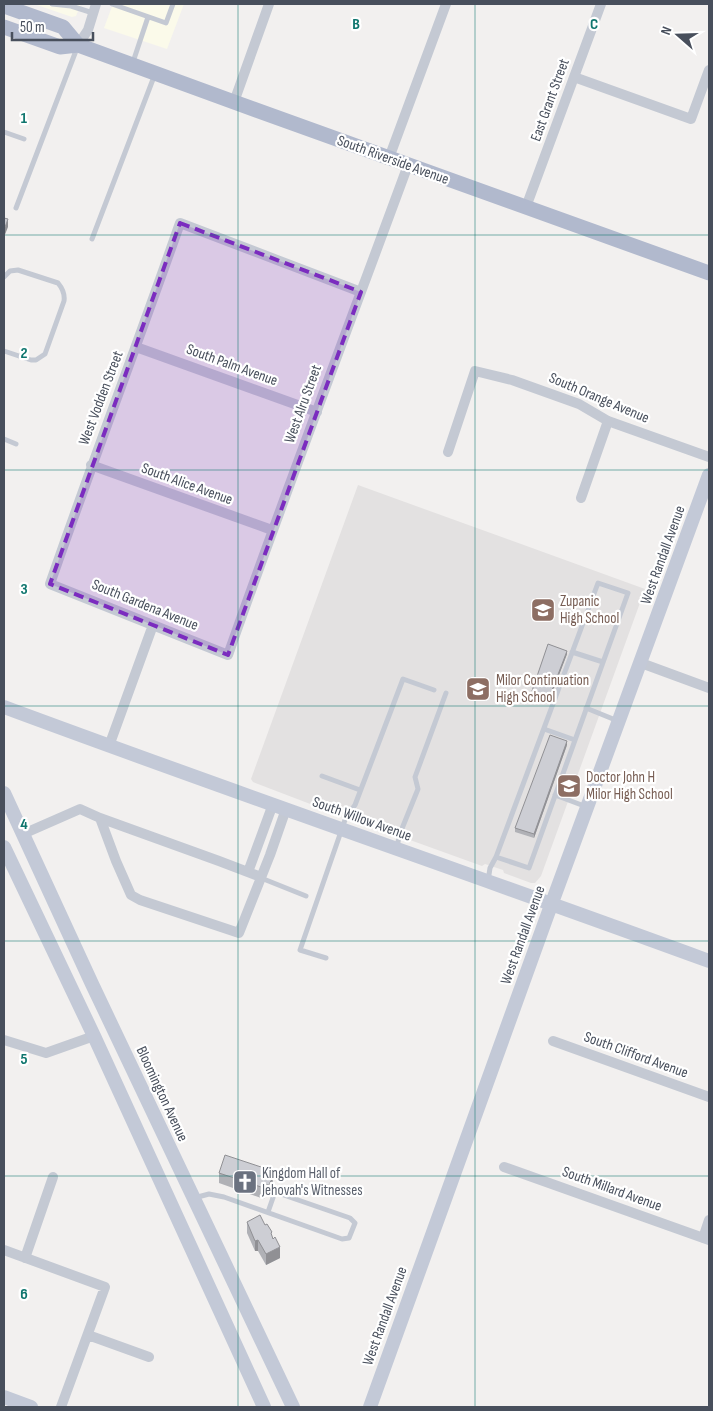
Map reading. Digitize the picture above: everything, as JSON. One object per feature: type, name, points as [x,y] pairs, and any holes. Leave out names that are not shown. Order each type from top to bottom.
[{"type":"main road","name":"South Riverside Avenue","points":[[4,6],[62,27],[78,45]]},
{"type":"main road","name":"South Riverside Avenue","points":[[4,27],[60,47],[78,45],[709,273]]},
{"type":"street","points":[[234,102],[269,4]]},
{"type":"street","points":[[389,158],[446,4]]},
{"type":"street","name":"East Grant Street","points":[[526,207],[601,4]]},
{"type":"street","points":[[78,45],[88,30],[95,8]]},
{"type":"street","points":[[574,78],[691,119],[709,70]]},
{"type":"street","name":"West Alru Street","points":[[228,655],[272,530],[408,165]]},
{"type":"street","name":"West Vodden Street","points":[[50,584],[180,223],[361,292]]},
{"type":"street","name":"South Palm Avenue","points":[[136,346],[317,412]]},
{"type":"street","name":"South Orange Avenue","points":[[448,452],[475,371],[512,380],[579,404],[608,421],[709,457]]},
{"type":"street","points":[[581,498],[608,421]]},
{"type":"street","name":"South Alice Avenue","points":[[92,466],[272,530]]},
{"type":"street","name":"West Randall Avenue","points":[[370,1407],[619,721],[706,494],[709,475]]},
{"type":"street","name":"South Gardena Avenue","points":[[50,584],[228,655]]},
{"type":"street","points":[[109,746],[153,625]]},
{"type":"street","points":[[641,663],[709,688]]},
{"type":"street","name":"South Willow Avenue","points":[[4,707],[709,961]]},
{"type":"street","name":"Bloomington Avenue","points":[[4,793],[88,975],[293,1407]]},
{"type":"street","points":[[248,872],[280,806]]},
{"type":"street","points":[[100,818],[116,861],[132,895],[140,900],[239,933],[261,877],[280,806]]},
{"type":"street","points":[[23,834],[80,809],[261,877]]},
{"type":"street","points":[[4,847],[94,1036],[264,1407]]},
{"type":"street","points":[[4,1040],[46,1053],[94,1036]]},
{"type":"street","name":"South Clifford Avenue","points":[[553,1041],[709,1097]]},
{"type":"street","name":"South Millard Avenue","points":[[504,1167],[706,1239]]},
{"type":"street","points":[[25,1258],[54,1177]]},
{"type":"street","points":[[706,1239],[709,1220]]},
{"type":"street","points":[[4,1250],[105,1287],[61,1407]]},
{"type":"street","points":[[88,1335],[149,1358]]},
{"type":"street","points":[[4,1397],[31,1407]]},
{"type":"lane","points":[[52,4],[95,8]]},
{"type":"lane","points":[[112,4],[166,23],[173,4]]},
{"type":"lane","points":[[132,65],[148,17]]},
{"type":"lane","points":[[16,208],[78,45]]},
{"type":"lane","points":[[92,239],[155,74]]},
{"type":"lane","points":[[4,132],[24,139]]},
{"type":"lane","points":[[4,277],[10,271],[18,270],[58,284],[61,287],[64,301],[45,354],[36,360],[31,360],[4,351]]},
{"type":"lane","points":[[4,439],[16,444]]},
{"type":"lane","points":[[488,881],[490,868],[496,857],[598,583],[628,593],[528,868],[496,857]]},
{"type":"lane","points":[[572,652],[603,662]]},
{"type":"lane","points":[[326,958],[300,950],[346,817],[355,805],[403,679],[434,690]]},
{"type":"lane","points":[[397,848],[399,836],[418,789],[415,777],[446,693]]},
{"type":"lane","points":[[586,708],[619,721]]},
{"type":"lane","points":[[544,729],[575,740]]},
{"type":"lane","points":[[322,776],[360,790]]},
{"type":"lane","points":[[555,795],[588,807]]},
{"type":"lane","points":[[261,877],[306,896]]},
{"type":"lane","points":[[193,1198],[209,1194],[224,1197],[342,1239],[349,1238],[355,1223],[350,1218],[275,1192],[268,1212]]},
{"type":"highlighted area","points":[[180,223],[361,292],[228,655],[50,584]]},
{"type":"shaded area","points":[[34,4],[81,4],[76,16],[72,17]]},
{"type":"shaded area","points":[[113,4],[184,4],[167,49],[104,28]]},
{"type":"shaded area","points":[[358,485],[645,589],[541,876],[535,883],[504,873],[503,870],[485,864],[482,866],[410,840],[410,837],[396,832],[395,834],[362,822],[360,819],[342,814],[339,815],[253,782],[251,779]]},
{"type":"building","points":[[4,218],[8,219],[4,230]]},
{"type":"building","points":[[548,644],[567,651],[549,698],[532,691]]},
{"type":"building","points":[[550,735],[567,741],[534,834],[515,828]]},
{"type":"building","points":[[225,1155],[270,1170],[269,1174],[273,1176],[269,1185],[265,1184],[264,1188],[219,1173]]},
{"type":"building","points":[[260,1215],[265,1225],[267,1224],[272,1232],[273,1239],[275,1237],[280,1247],[266,1254],[258,1240],[255,1241],[247,1222]]},
{"type":"place","name":"Zupanic High School","points":[[543,610]]},
{"type":"place","name":"Milor Continuation High School","points":[[478,689]]},
{"type":"place","name":"Doctor John H Milor High School","points":[[569,786]]},
{"type":"place","name":"Kingdom Hall of Jehovah's Witnesses","points":[[245,1182]]}]
